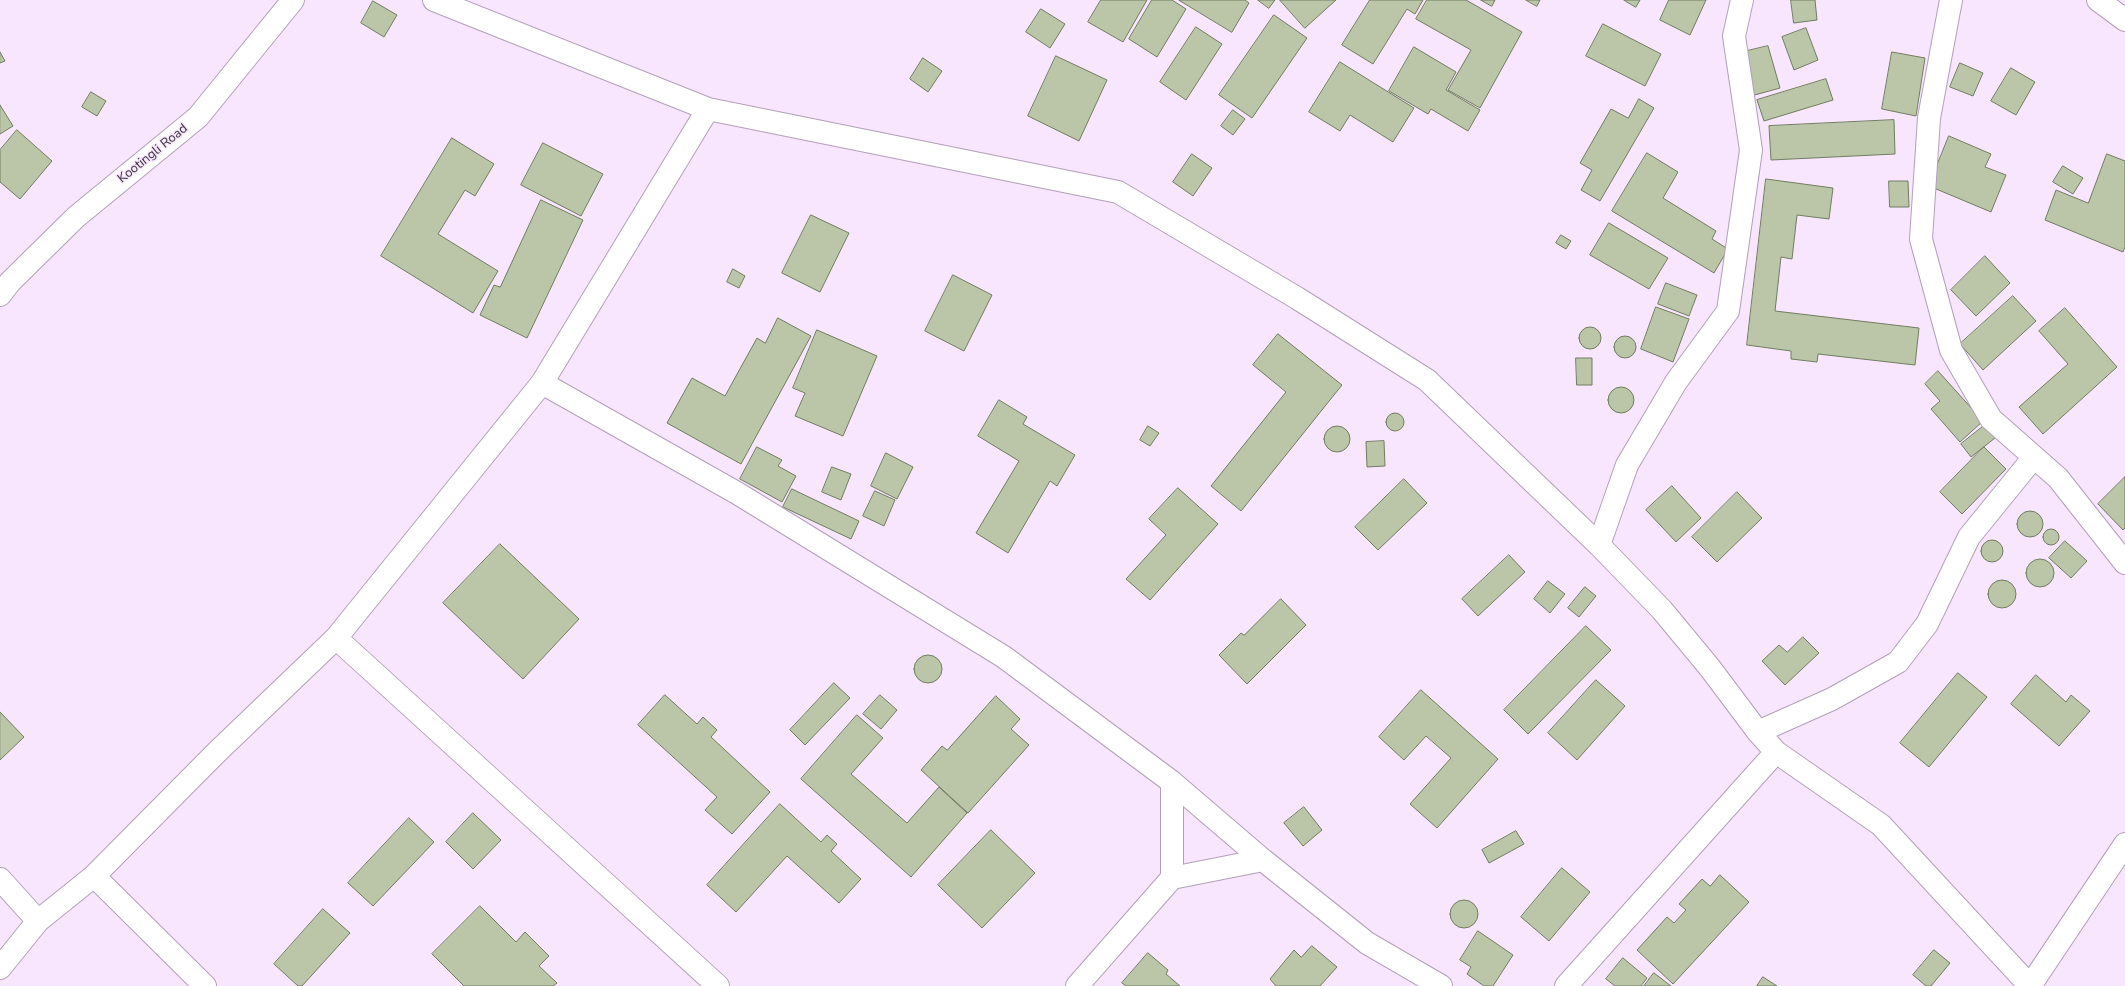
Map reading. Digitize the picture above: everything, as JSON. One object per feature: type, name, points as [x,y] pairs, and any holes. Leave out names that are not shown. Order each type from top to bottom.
[{"type":"street","name":"Kootingli Road","points":[[3,281],[76,217],[198,117],[293,0]]},
{"type":"street","points":[[434,0],[708,109],[1118,192],[1297,298],[1427,380],[1599,545],[1662,610],[1710,668],[1758,732],[1776,752],[1881,825],[2030,986],[2125,844]]},
{"type":"street","points":[[1599,545],[1628,465],[1676,382],[1728,311],[1751,150],[1734,36],[1742,0]]},
{"type":"street","points":[[1951,0],[1929,118],[1922,239],[1951,350],[1992,419],[2058,478],[2125,563]]},
{"type":"street","points":[[2098,0],[2125,20]]},
{"type":"street","points":[[0,968],[38,921],[94,876],[217,752],[336,638],[542,383],[708,109]]},
{"type":"street","points":[[542,383],[737,493],[1004,657],[1172,782],[1263,860],[1367,943],[1441,986]]},
{"type":"street","points":[[1758,732],[1832,699],[1898,662],[1927,624],[1969,537],[2034,457]]},
{"type":"street","points":[[336,638],[718,986]]},
{"type":"street","points":[[1566,986],[1776,752]]},
{"type":"street","points":[[1172,782],[1172,878]]},
{"type":"street","points":[[1077,986],[1172,878],[1263,860]]},
{"type":"street","points":[[94,876],[205,986]]},
{"type":"street","points":[[0,879],[38,921]]},
{"type":"building","points":[[1101,0],[1147,0],[1123,42],[1088,22]]},
{"type":"building","points":[[1152,0],[1172,0],[1186,9],[1157,57],[1129,39]]},
{"type":"building","points":[[1179,0],[1245,0],[1249,3],[1232,32]]},
{"type":"building","points":[[1258,0],[1275,0],[1269,8]]},
{"type":"building","points":[[1280,0],[1336,0],[1305,28]]},
{"type":"building","points":[[1370,0],[1423,0],[1415,14],[1407,9],[1373,64],[1342,45]]},
{"type":"building","points":[[1427,0],[1466,0],[1522,32],[1480,108],[1448,90],[1471,50],[1416,19]]},
{"type":"building","points":[[1481,0],[1495,0],[1492,6]]},
{"type":"building","points":[[1526,0],[1540,0],[1537,6]]},
{"type":"building","points":[[1624,0],[1640,0],[1636,7]]},
{"type":"building","points":[[1669,0],[1706,0],[1690,35],[1660,20]]},
{"type":"building","points":[[1791,0],[1815,0],[1817,20],[1794,23]]},
{"type":"building","points":[[373,1],[397,15],[384,37],[361,23]]},
{"type":"building","points":[[1041,9],[1065,24],[1050,48],[1026,32]]},
{"type":"building","points":[[1274,15],[1307,38],[1252,118],[1219,95]]},
{"type":"building","points":[[1603,24],[1661,54],[1645,86],[1586,56]]},
{"type":"building","points":[[1196,27],[1222,44],[1186,100],[1160,82]]},
{"type":"building","points":[[1806,28],[1818,60],[1794,70],[1782,37]]},
{"type":"building","points":[[1768,46],[1780,88],[1751,96],[1739,53]]},
{"type":"building","points":[[1414,47],[1456,72],[1446,90],[1480,110],[1468,131],[1431,109],[1428,114],[1389,91]]},
{"type":"building","points":[[0,52],[5,61],[0,63]]},
{"type":"building","points":[[1892,52],[1925,58],[1916,116],[1882,109]]},
{"type":"building","points":[[1056,56],[1107,80],[1079,141],[1028,116]]},
{"type":"building","points":[[923,58],[942,71],[928,92],[910,79]]},
{"type":"building","points":[[1340,62],[1414,108],[1393,142],[1350,115],[1340,131],[1309,112]]},
{"type":"building","points":[[1960,63],[1983,73],[1973,96],[1950,87]]},
{"type":"building","points":[[2011,68],[2035,82],[2016,115],[1991,101]]},
{"type":"building","points":[[1826,79],[1833,100],[1764,121],[1757,100]]},
{"type":"building","points":[[91,92],[106,101],[97,116],[82,107]]},
{"type":"building","points":[[1639,99],[1654,108],[1600,201],[1581,190],[1592,170],[1580,163],[1611,109],[1628,118]]},
{"type":"building","points":[[0,105],[13,126],[0,134]]},
{"type":"building","points":[[1233,110],[1245,119],[1233,135],[1221,126]]},
{"type":"building","points":[[1894,120],[1895,154],[1771,160],[1769,126]]},
{"type":"building","points":[[17,130],[52,161],[20,199],[0,182],[0,150]]},
{"type":"building","points":[[1949,136],[1991,154],[1985,167],[2006,175],[1991,212],[1929,186]]},
{"type":"building","points":[[452,138],[494,164],[475,196],[465,190],[438,234],[498,271],[473,313],[381,256]]},
{"type":"building","points":[[543,143],[603,174],[581,216],[521,185]]},
{"type":"building","points":[[1647,153],[1678,172],[1663,198],[1716,231],[1712,239],[1728,249],[1714,273],[1612,211]]},
{"type":"building","points":[[1192,154],[1212,168],[1193,196],[1173,182]]},
{"type":"building","points":[[2107,154],[2125,161],[2125,247],[2123,252],[2045,220],[2056,190],[2088,203]]},
{"type":"building","points":[[2063,166],[2083,178],[2073,194],[2053,182]]},
{"type":"building","points":[[1766,179],[1833,188],[1829,219],[1797,215],[1792,259],[1781,257],[1775,311],[1919,328],[1915,365],[1818,354],[1817,362],[1791,359],[1791,351],[1747,345]]},
{"type":"building","points":[[1889,181],[1908,181],[1909,207],[1890,207]]},
{"type":"building","points":[[541,200],[583,220],[527,338],[480,315],[494,285],[500,287]]},
{"type":"building","points":[[811,215],[849,233],[820,292],[782,273]]},
{"type":"building","points":[[1609,223],[1668,258],[1649,289],[1590,255]]},
{"type":"building","points":[[1561,235],[1571,241],[1566,249],[1556,243]]},
{"type":"building","points":[[1985,256],[2010,283],[1976,316],[1951,290]]},
{"type":"building","points":[[733,269],[745,276],[739,288],[727,282]]},
{"type":"building","points":[[953,275],[992,295],[964,351],[925,331]]},
{"type":"building","points":[[1666,283],[1697,295],[1689,316],[1658,304]]},
{"type":"building","points":[[2013,296],[2036,321],[1983,370],[1960,344]]},
{"type":"building","points":[[1656,307],[1689,319],[1673,362],[1641,349]]},
{"type":"building","points":[[2065,308],[2117,367],[2043,434],[2019,407],[2068,364],[2039,331]]},
{"type":"building","points":[[778,318],[811,336],[741,464],[667,423],[692,378],[725,396],[757,338],[765,343]]},
{"type":"building","points":[[1590,327],[1598,330],[1601,338],[1598,346],[1590,349],[1582,346],[1579,338],[1582,330]]},
{"type":"building","points":[[817,330],[877,356],[843,436],[795,416],[805,393],[793,388]]},
{"type":"building","points":[[1278,334],[1342,385],[1241,511],[1211,486],[1286,392],[1253,365]]},
{"type":"building","points":[[1625,336],[1633,339],[1636,347],[1633,355],[1625,358],[1617,355],[1614,347],[1617,339]]},
{"type":"building","points":[[1576,358],[1592,358],[1592,385],[1577,385]]},
{"type":"building","points":[[1938,371],[1983,421],[1960,442],[1931,409],[1940,401],[1925,384]]},
{"type":"building","points":[[1621,387],[1630,391],[1634,400],[1630,409],[1621,413],[1612,409],[1608,400],[1612,391]]},
{"type":"building","points":[[999,400],[1027,417],[1023,424],[1075,455],[1057,486],[1050,481],[1008,553],[976,533],[1019,461],[978,436]]},
{"type":"building","points":[[1395,413],[1401,416],[1404,422],[1401,428],[1395,431],[1389,428],[1386,422],[1389,416]]},
{"type":"building","points":[[1985,425],[1995,438],[1971,457],[1961,444]]},
{"type":"building","points":[[1148,426],[1159,433],[1150,446],[1140,440]]},
{"type":"building","points":[[1337,426],[1346,430],[1350,439],[1346,448],[1337,452],[1328,448],[1324,439],[1328,430]]},
{"type":"building","points":[[1384,441],[1385,466],[1367,467],[1366,442]]},
{"type":"building","points":[[757,447],[782,460],[778,466],[796,476],[782,502],[740,479]]},
{"type":"building","points":[[1984,447],[2006,469],[1962,514],[1940,492]]},
{"type":"building","points":[[886,453],[913,467],[897,499],[871,486]]},
{"type":"building","points":[[832,467],[851,474],[841,500],[822,492]]},
{"type":"building","points":[[2125,477],[2125,528],[2123,530],[2098,504]]},
{"type":"building","points":[[1404,479],[1427,503],[1378,550],[1355,527]]},
{"type":"building","points":[[1672,486],[1701,518],[1676,542],[1646,510]]},
{"type":"building","points":[[1178,488],[1218,524],[1150,600],[1126,579],[1166,535],[1149,519]]},
{"type":"building","points":[[792,489],[859,521],[851,539],[783,507]]},
{"type":"building","points":[[875,491],[895,500],[884,526],[863,516]]},
{"type":"building","points":[[1737,492],[1762,518],[1717,562],[1692,537]]},
{"type":"building","points":[[2030,511],[2039,515],[2043,524],[2039,533],[2030,537],[2021,533],[2017,524],[2021,515]]},
{"type":"building","points":[[2051,529],[2058,534],[2059,537],[2054,544],[2051,545],[2044,540],[2043,537],[2048,530]]},
{"type":"building","points":[[1992,540],[2000,543],[2003,551],[2000,559],[1992,562],[1984,559],[1981,551],[1984,543]]},
{"type":"building","points":[[2065,541],[2087,561],[2071,578],[2049,558]]},
{"type":"building","points":[[500,544],[579,619],[523,679],[443,603]]},
{"type":"building","points":[[1509,555],[1525,572],[1478,616],[1462,599]]},
{"type":"building","points":[[2040,559],[2050,563],[2054,573],[2050,583],[2040,587],[2030,583],[2026,573],[2030,563]]},
{"type":"building","points":[[2002,580],[2012,584],[2016,594],[2012,604],[2002,608],[1992,604],[1988,594],[1992,584]]},
{"type":"building","points":[[1548,581],[1565,594],[1550,613],[1534,599]]},
{"type":"building","points":[[1585,587],[1596,596],[1579,617],[1568,608]]},
{"type":"building","points":[[1281,599],[1306,625],[1247,684],[1219,655],[1241,633],[1244,635]]},
{"type":"building","points":[[1586,626],[1611,650],[1528,734],[1504,710]]},
{"type":"building","points":[[1803,637],[1819,653],[1785,685],[1762,661],[1779,645],[1787,652]]},
{"type":"building","points":[[928,655],[938,659],[942,669],[938,679],[928,683],[918,679],[914,669],[918,659]]},
{"type":"building","points":[[1958,673],[1987,697],[1929,767],[1900,743]]},
{"type":"building","points":[[2036,675],[2066,702],[2071,695],[2090,711],[2059,746],[2011,704]]},
{"type":"building","points":[[1596,680],[1625,706],[1577,760],[1548,733]]},
{"type":"building","points":[[834,683],[850,698],[805,745],[790,730]]},
{"type":"building","points":[[1421,690],[1498,759],[1437,828],[1410,804],[1451,758],[1426,736],[1404,760],[1379,737]]},
{"type":"building","points":[[665,695],[697,724],[703,717],[717,730],[711,737],[770,792],[732,834],[705,810],[717,797],[638,725]]},
{"type":"building","points":[[880,695],[897,710],[881,729],[863,714]]},
{"type":"building","points":[[996,696],[1020,719],[1011,729],[1029,745],[968,813],[921,770],[942,746],[947,750]]},
{"type":"building","points":[[0,712],[24,737],[0,760]]},
{"type":"building","points":[[857,715],[883,738],[851,774],[907,823],[939,787],[967,813],[911,877],[801,779]]},
{"type":"building","points":[[780,804],[821,842],[827,835],[837,844],[831,851],[861,879],[839,903],[787,856],[736,912],[707,885]]},
{"type":"building","points":[[1304,807],[1322,830],[1303,846],[1284,823]]},
{"type":"building","points":[[473,813],[501,840],[473,869],[446,842]]},
{"type":"building","points":[[409,818],[434,842],[373,906],[348,883]]},
{"type":"building","points":[[991,830],[1035,873],[982,928],[938,885]]},
{"type":"building","points":[[1516,831],[1524,844],[1489,863],[1482,850]]},
{"type":"building","points":[[1562,868],[1590,892],[1549,941],[1521,917]]},
{"type":"building","points":[[1720,875],[1749,902],[1673,984],[1637,950],[1667,917],[1674,923],[1686,910],[1679,904],[1702,879],[1710,886]]},
{"type":"building","points":[[1464,900],[1474,904],[1478,914],[1474,924],[1464,928],[1454,924],[1450,914],[1454,904]]},
{"type":"building","points":[[480,906],[516,942],[525,932],[549,956],[539,966],[557,983],[553,986],[464,986],[432,954]]},
{"type":"building","points":[[323,909],[350,933],[302,986],[298,986],[274,964]]},
{"type":"building","points":[[1478,931],[1513,955],[1493,986],[1484,986],[1467,974],[1471,967],[1460,960]]},
{"type":"building","points":[[1312,946],[1337,967],[1320,986],[1276,986],[1270,979],[1294,950],[1301,957]]},
{"type":"building","points":[[1934,950],[1950,963],[1931,986],[1926,986],[1913,975]]},
{"type":"building","points":[[1148,953],[1168,970],[1166,974],[1180,986],[1126,986],[1122,983]]},
{"type":"building","points":[[1623,958],[1647,978],[1641,986],[1615,986],[1606,979]]},
{"type":"building","points":[[1654,973],[1671,986],[1644,986]]},
{"type":"building","points":[[1763,977],[1777,986],[1757,986]]}]
